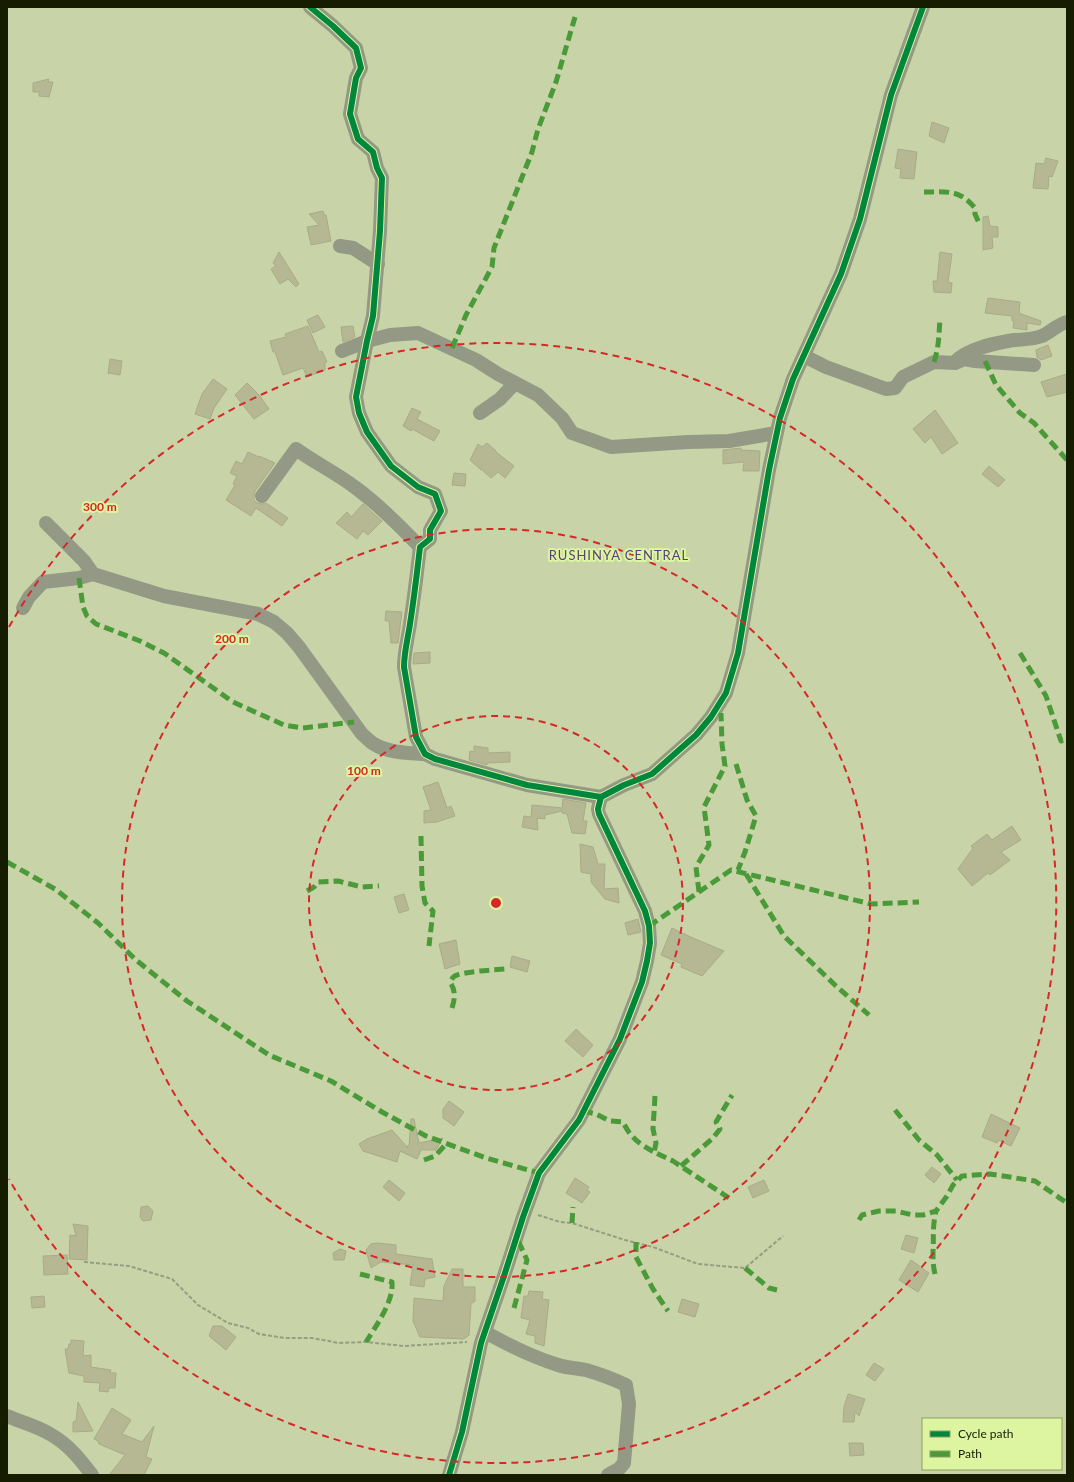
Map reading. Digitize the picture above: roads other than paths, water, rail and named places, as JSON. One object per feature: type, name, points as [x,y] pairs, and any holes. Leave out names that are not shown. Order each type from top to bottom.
[{"type":"street","points":[[310,7],[356,48],[361,68],[356,78],[350,114],[358,139],[373,152],[377,168],[382,178],[378,264],[373,316],[356,397],[359,413],[367,432],[391,466],[418,487],[435,494],[441,511],[430,530],[430,538],[420,547],[418,575],[404,655],[404,667],[416,737],[425,754]]},
{"type":"street","points":[[23,608],[29,596],[43,582],[79,578],[93,574],[164,596],[258,614],[274,622],[287,633],[299,647],[362,734],[374,744],[382,748],[394,751],[425,754],[435,760],[527,785],[601,797],[624,785],[652,774],[696,735],[711,718],[726,693],[738,653],[776,433],[793,379],[841,274],[860,219],[891,95],[923,7]]},
{"type":"street","points":[[340,246],[353,248],[378,264]]},
{"type":"street","points":[[955,363],[962,355],[973,350],[1009,341],[1031,339],[1042,336],[1067,322]]},
{"type":"street","points":[[342,351],[367,341],[390,335],[418,333],[476,360],[498,374],[538,395],[562,418],[572,433],[611,447],[729,441],[776,433]]},
{"type":"street","points":[[804,356],[826,367],[886,389],[895,388],[903,377],[934,362],[955,363],[964,359],[1034,365]]},
{"type":"street","points":[[480,413],[500,398],[514,382]]},
{"type":"street","points":[[262,496],[296,449],[355,487],[394,520],[420,547]]},
{"type":"street","points":[[46,523],[84,561],[93,574]]},
{"type":"street","points":[[449,1475],[462,1432],[483,1338],[539,1173],[579,1120],[620,1039],[642,982],[647,961],[650,943],[649,926],[645,911],[599,814],[598,809],[601,797]]},
{"type":"street","points":[[483,1338],[507,1344],[530,1355],[560,1365],[609,1377],[626,1385],[629,1404],[624,1463],[619,1469],[608,1475]]},
{"type":"street","points":[[7,1416],[50,1434],[67,1446],[79,1458],[92,1475]]},
{"type":"district","name":"RUSHINYA CENTRAL","points":[[619,555]]}]
